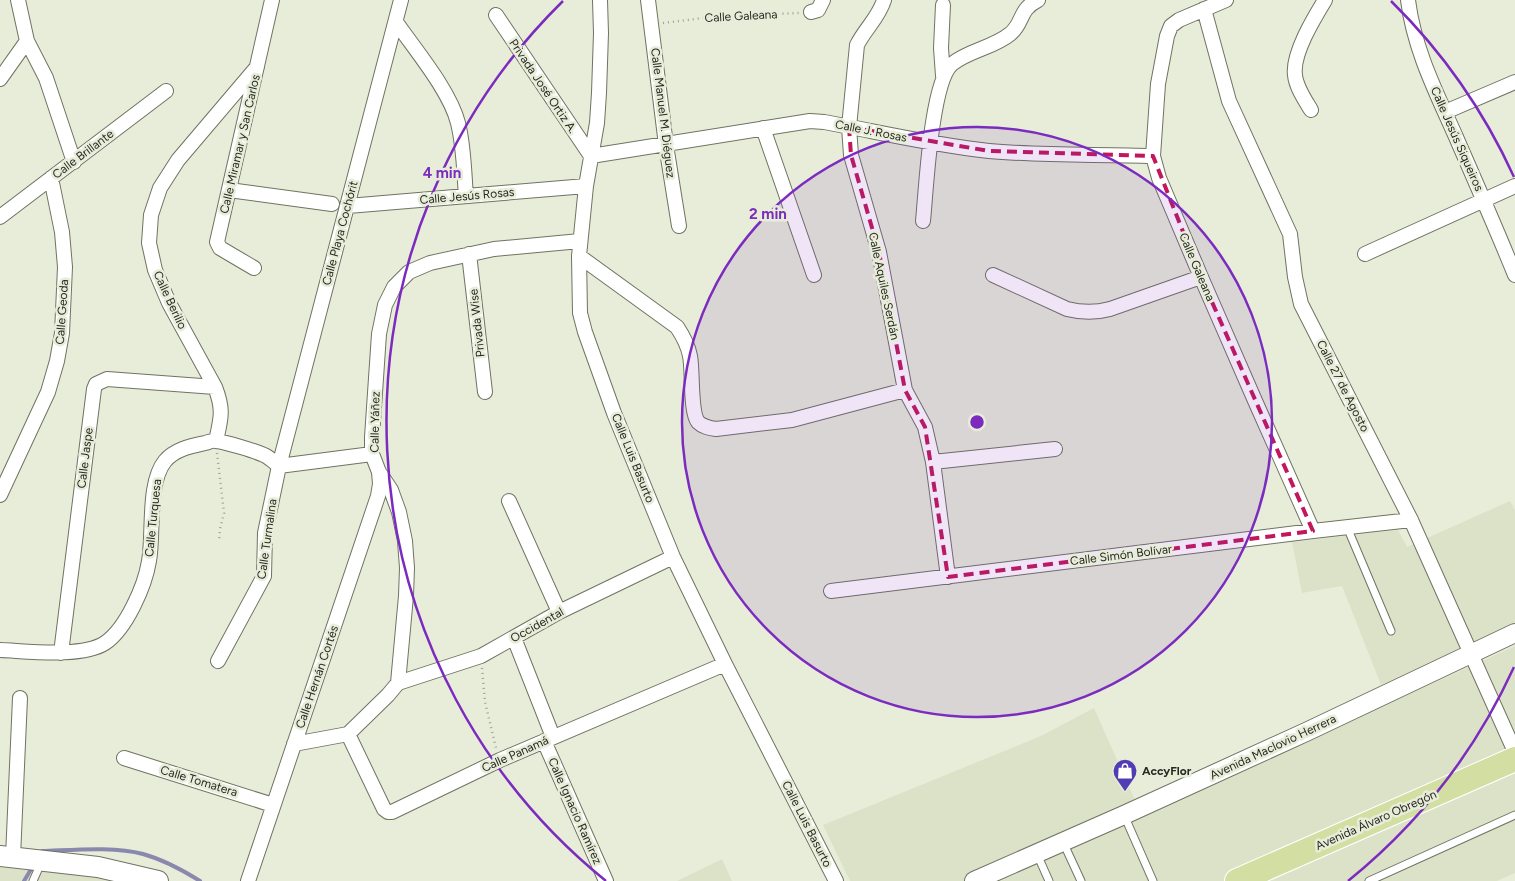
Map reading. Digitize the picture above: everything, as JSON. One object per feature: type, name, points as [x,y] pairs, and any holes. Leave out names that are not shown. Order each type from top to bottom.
[{"type":"highway","name":"Avenida Álvaro Obregón","points":[[1237,881],[1515,759]]},
{"type":"main road","points":[[7,857],[98,867],[158,881]]},
{"type":"street","points":[[18,0],[27,41],[46,78],[74,162]]},
{"type":"street","name":"Calle Miramar y San Carlos","points":[[254,268],[218,246],[217,242],[272,0]]},
{"type":"street","name":"Calle Playa Cochórit","points":[[279,466],[401,0]]},
{"type":"street","name":"Calle Luis Basurto","points":[[600,0],[600,93],[586,186],[579,256],[580,313],[585,332],[614,413],[673,556],[725,664],[836,881]]},
{"type":"street","name":"Calle Manuel M. Diéguez","points":[[648,0],[666,145],[679,226]]},
{"type":"street","points":[[811,12],[818,10],[824,0]]},
{"type":"street","name":"Calle Aquiles Serdán","points":[[884,0],[881,11],[862,35],[857,45],[849,126],[851,155],[879,252],[905,390],[925,427],[933,462],[948,576]]},
{"type":"street","points":[[944,76],[951,65],[976,50],[1010,34],[1016,28],[1022,13],[1029,5],[1038,0]]},
{"type":"street","name":"Calle Galeana","points":[[1226,0],[1179,20],[1171,26],[1167,36],[1158,84],[1153,156],[1159,178],[1201,277],[1313,531]]},
{"type":"street","points":[[1311,110],[1296,83],[1294,68],[1308,30],[1325,0]]},
{"type":"street","name":"Calle Jesús Siqueiros","points":[[1408,0],[1410,22],[1416,43],[1515,275]]},
{"type":"street","points":[[923,221],[930,142],[944,76],[941,48],[943,5]]},
{"type":"street","name":"Calle 27 de Agosto","points":[[1204,9],[1230,101],[1290,234],[1295,277],[1301,304],[1411,520],[1515,752]]},
{"type":"street","name":"Privada José Ortiz A.","points":[[496,15],[591,156]]},
{"type":"street","points":[[396,22],[446,94],[453,108],[461,137],[466,196]]},
{"type":"street","points":[[0,79],[27,41]]},
{"type":"street","name":"Calle Berilio","points":[[216,441],[222,414],[220,400],[215,387],[169,303],[155,270],[150,243],[151,215],[160,188],[178,160],[257,67]]},
{"type":"street","points":[[1445,112],[1515,82]]},
{"type":"street","name":"Calle Brillante","points":[[0,217],[166,91]]},
{"type":"street","name":"Calle J. Rosas","points":[[591,156],[810,121],[849,126],[963,148],[1026,154],[1153,156]]},
{"type":"street","points":[[763,128],[814,275]]},
{"type":"street","name":"Calle Geoda","points":[[0,495],[48,392],[57,361],[62,333],[65,267],[62,232],[51,178]]},
{"type":"street","name":"Calle Jesús Rosas","points":[[348,206],[586,186]]},
{"type":"street","points":[[1365,254],[1515,186]]},
{"type":"street","points":[[229,190],[332,204]]},
{"type":"street","name":"Calle Yáñez","points":[[398,683],[406,596],[404,541],[399,512],[391,490],[379,472],[372,454],[379,334],[385,305],[394,286],[409,272],[430,264],[469,254],[516,246],[580,240]]},
{"type":"street","name":"Privada Wise","points":[[469,254],[485,392]]},
{"type":"street","points":[[579,256],[677,327],[685,340],[690,357],[694,410],[697,420],[705,427],[716,429],[783,422],[905,390]]},
{"type":"street","points":[[992,275],[1067,309],[1095,313],[1201,277]]},
{"type":"street","name":"Calle Jaspe","points":[[61,653],[96,384],[107,379],[215,387]]},
{"type":"street","name":"Calle Turquesa","points":[[0,650],[61,653],[89,649],[104,644],[115,634],[135,602],[149,561],[151,519],[158,472],[166,460],[175,453],[187,447],[216,441],[266,455],[279,466]]},
{"type":"street","points":[[933,462],[1055,448]]},
{"type":"street","points":[[279,466],[372,454]]},
{"type":"street","name":"Calle Turmalina","points":[[218,661],[264,576],[265,533],[279,466]]},
{"type":"street","name":"Calle Hernán Cortés","points":[[248,881],[378,496],[379,472]]},
{"type":"street","points":[[509,501],[559,612]]},
{"type":"street","name":"Calle Simón Bolívar","points":[[831,592],[1411,520]]},
{"type":"street","name":"Occidental","points":[[398,683],[481,656],[559,612],[673,556]]},
{"type":"street","name":"Avenida Maclovio Herrera","points":[[974,881],[1124,815],[1515,633]]},
{"type":"street","name":"Calle Ignacio Ramírez","points":[[514,638],[548,739],[606,881]]},
{"type":"street","name":"Calle Panamá","points":[[348,734],[384,809],[392,812],[500,760],[725,664]]},
{"type":"street","points":[[294,744],[348,734],[398,683]]},
{"type":"street","points":[[7,857],[20,698]]},
{"type":"street","name":"Calle Tomatera","points":[[124,758],[273,805]]},
{"type":"lane","points":[[1347,527],[1391,631]]},
{"type":"lane","points":[[1124,815],[1153,881]]},
{"type":"lane","points":[[1369,881],[1515,815]]},
{"type":"lane","points":[[1063,842],[1081,881]]},
{"type":"lane","points":[[1037,853],[1049,881]]},
{"type":"lane","points":[[33,881],[42,860]]},
{"type":"path","name":"Calle Galeana","points":[[652,24],[719,16],[811,12]]},
{"type":"path","points":[[216,441],[224,512],[219,541]]},
{"type":"path","points":[[481,656],[485,702],[492,737],[500,760]]},
{"type":"highlighted area","points":[[849,127],[989,151],[1153,156],[1201,277],[1313,531],[948,577],[925,427],[905,390],[879,252],[851,155]]},
{"type":"shaded area","points":[[1510,501],[1515,510],[1515,622],[1381,685],[1342,586],[1302,593],[1292,542],[1398,530],[1407,547]]},
{"type":"shaded area","points":[[1515,646],[1515,873],[1497,881],[850,881],[823,825],[1041,736],[1094,708],[1142,816]]},
{"type":"shaded area","points":[[722,859],[732,881],[677,881]]},
{"type":"shaded area","points":[[0,867],[65,871],[121,881],[0,881]]},
{"type":"waterway","points":[[41,853],[42,851],[93,849],[132,852],[165,862],[200,881]]},
{"type":"waterway","points":[[24,881],[33,866]]},
{"type":"place","name":"AccyFlor","points":[[1125,792]]}]
